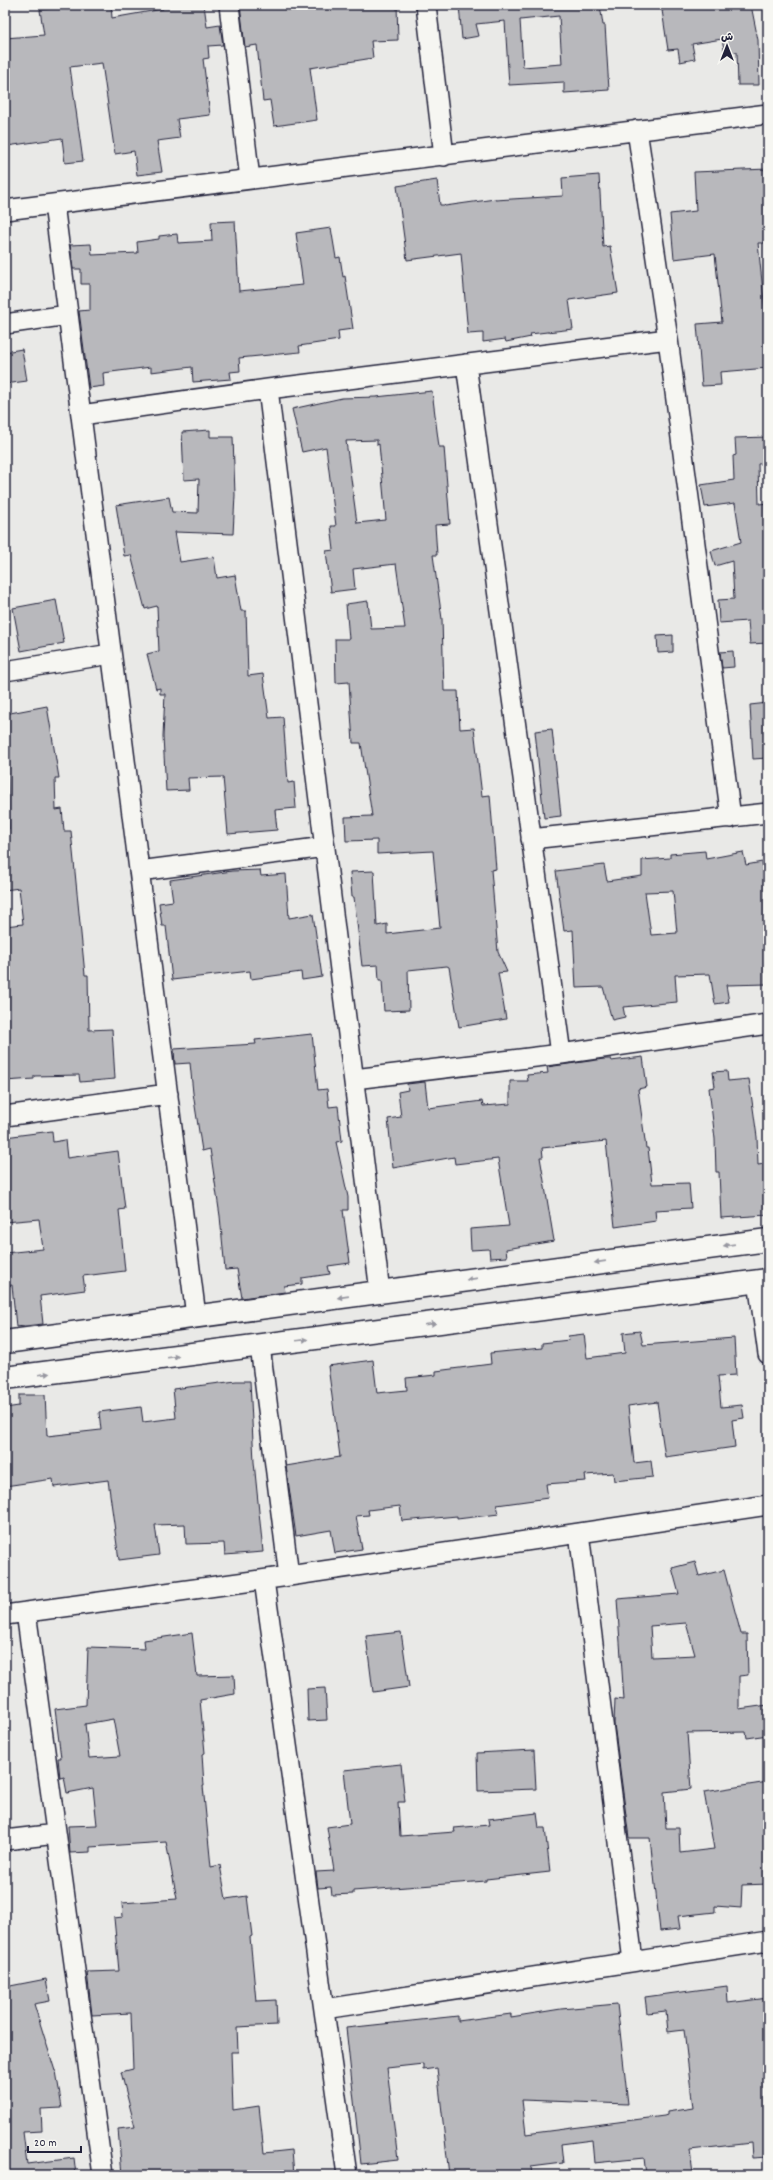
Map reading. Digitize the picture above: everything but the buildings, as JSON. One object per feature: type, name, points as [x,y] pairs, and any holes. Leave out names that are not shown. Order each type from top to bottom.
[{"type":"street","points":[[230,5],[250,179]]},
{"type":"street","points":[[426,5],[444,156]]},
{"type":"street","points":[[5,210],[444,156],[768,114]]},
{"type":"street","points":[[637,130],[668,339],[731,818]]},
{"type":"street","points":[[54,204],[196,1316]]},
{"type":"street","points":[[5,324],[68,315]]},
{"type":"street","points":[[81,415],[268,388],[668,339]]},
{"type":"street","points":[[466,364],[561,1054]]},
{"type":"street","points":[[268,388],[380,1292]]},
{"type":"street","points":[[5,671],[111,654]]},
{"type":"street","points":[[531,839],[768,813]]},
{"type":"street","points":[[139,871],[325,847]]},
{"type":"street","points":[[354,1079],[561,1054],[768,1024]]},
{"type":"street","points":[[5,1116],[168,1094]]},
{"type":"street","points":[[5,1342],[768,1240]]},
{"type":"street","points":[[5,1378],[763,1281],[768,1354]]},
{"type":"street","points":[[260,1346],[289,1576]]},
{"type":"street","points":[[5,1615],[264,1580],[768,1505]]},
{"type":"street","points":[[579,1533],[633,1961]]},
{"type":"street","points":[[264,1580],[347,2175]]},
{"type":"street","points":[[26,1612],[103,2175]]},
{"type":"street","points":[[5,1840],[56,1834]]},
{"type":"street","points":[[324,2009],[768,1941]]}]
